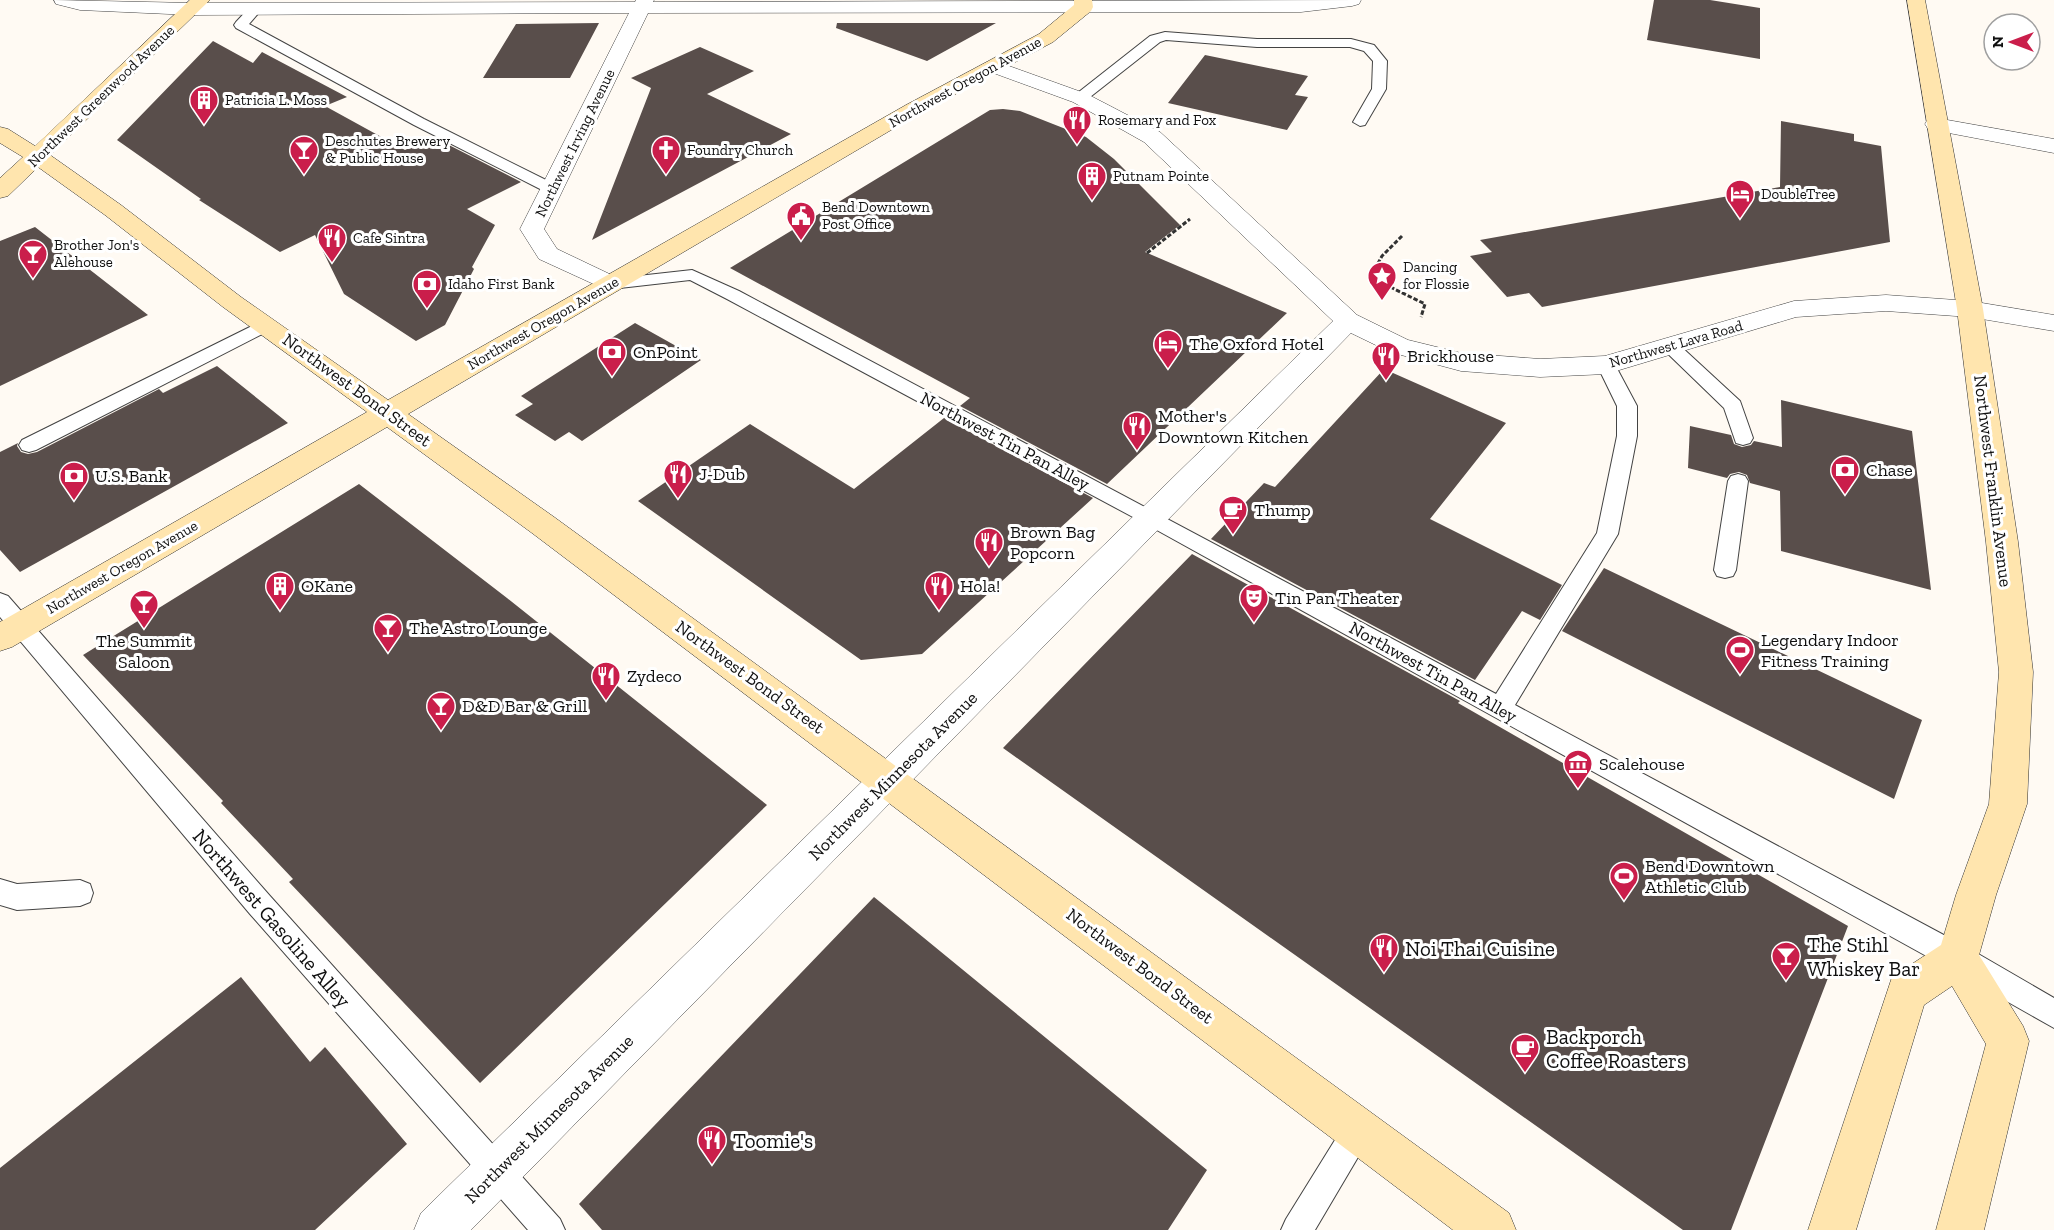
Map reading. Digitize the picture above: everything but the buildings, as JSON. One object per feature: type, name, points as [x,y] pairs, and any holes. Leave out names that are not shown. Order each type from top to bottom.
[{"type":"street","points":[[63,0],[80,4],[197,4],[256,9],[428,4],[1084,4],[1300,3],[1352,0]]},
{"type":"street","name":"Northwest Franklin Avenue","points":[[1916,0],[1970,309],[2002,542],[2016,672],[2008,804],[1976,895],[1958,958]]},
{"type":"street","name":"Northwest Greenwood Avenue","points":[[0,191],[197,4]]},
{"type":"street","name":"Northwest Irving Avenue","points":[[611,284],[548,254],[532,229],[643,4]]},
{"type":"street","name":"Northwest Oregon Avenue","points":[[10,632],[913,109],[1046,38],[1084,4]]},
{"type":"street","name":"Northwest Lava Road","points":[[995,67],[1080,98],[1152,137],[1348,321],[1399,346],[1461,362],[1540,368],[1606,365],[1794,309],[1886,303],[1970,309],[2054,323]]},
{"type":"street","points":[[1936,124],[2054,146]]},
{"type":"street","name":"Northwest Bond Street","points":[[0,134],[38,157],[113,210],[232,302],[388,412],[889,780],[1492,1230]]},
{"type":"street","name":"Northwest Minnesota Avenue","points":[[438,1230],[1348,321]]},
{"type":"street","points":[[1833,1230],[1907,992],[1958,958],[2008,1041],[1960,1230]]},
{"type":"lane","points":[[256,9],[242,25],[419,122],[552,189]]},
{"type":"lane","points":[[1080,98],[1155,39],[1164,36],[1257,43],[1351,43],[1369,48],[1380,61],[1379,89],[1360,122]]},
{"type":"lane","name":"Northwest Tin Pan Alley","points":[[611,284],[692,275],[1151,518],[1958,958],[2054,1014]]},
{"type":"lane","points":[[29,445],[266,325]]},
{"type":"lane","points":[[1670,346],[1733,405],[1743,438]]},
{"type":"lane","points":[[1500,708],[1606,534],[1627,436],[1627,406],[1606,365]]},
{"type":"lane","points":[[1725,570],[1738,480]]},
{"type":"lane","name":"Northwest Gasoline Alley","points":[[0,602],[10,632],[252,897],[549,1230]]},
{"type":"lane","points":[[0,892],[18,897],[80,893]]},
{"type":"lane","points":[[1297,1230],[1359,1130]]},
{"type":"path","points":[[1146,253],[1191,218]]},
{"type":"path","points":[[1402,237],[1382,256],[1372,274],[1380,282],[1425,304],[1419,320]]},
{"type":"place","name":"Patricia L. Moss","points":[[204,126]]},
{"type":"place","name":"Rosemary and Fox","points":[[1077,146]]},
{"type":"place","name":"Deschutes Brewery & Public House","points":[[304,176]]},
{"type":"place","name":"Foundry Church","points":[[666,176]]},
{"type":"place","name":"Putnam Pointe","points":[[1092,202]]},
{"type":"place","name":"DoubleTree","points":[[1740,220]]},
{"type":"place","name":"Bend Downtown Post Office","points":[[801,242]]},
{"type":"place","name":"Cafe Sintra","points":[[332,264]]},
{"type":"place","name":"Brother Jon's Alehouse","points":[[33,280]]},
{"type":"place","name":"Dancing for Flossie","points":[[1382,302]]},
{"type":"place","name":"Idaho First Bank","points":[[427,310]]},
{"type":"place","name":"The Oxford Hotel","points":[[1168,370]]},
{"type":"place","name":"OnPoint","points":[[612,378]]},
{"type":"place","name":"Brickhouse","points":[[1386,382]]},
{"type":"place","name":"Mother's Downtown Kitchen","points":[[1137,452]]},
{"type":"place","name":"Chase","points":[[1845,496]]},
{"type":"place","name":"J-Dub","points":[[678,500]]},
{"type":"place","name":"U.S. Bank","points":[[74,502]]},
{"type":"place","name":"Thump","points":[[1233,536]]},
{"type":"place","name":"Brown Bag Popcorn","points":[[989,568]]},
{"type":"place","name":"OKane","points":[[280,612]]},
{"type":"place","name":"Hola!","points":[[939,612]]},
{"type":"place","name":"Tin Pan Theater","points":[[1254,624]]},
{"type":"place","name":"The Summit Saloon","points":[[144,630]]},
{"type":"place","name":"The Astro Lounge","points":[[388,654]]},
{"type":"place","name":"Legendary Indoor Fitness Training","points":[[1740,676]]},
{"type":"place","name":"Zydeco","points":[[606,702]]},
{"type":"place","name":"D&D Bar & Grill","points":[[441,732]]},
{"type":"place","name":"Scalehouse","points":[[1578,790]]},
{"type":"place","name":"Bend Downtown Athletic Club","points":[[1624,902]]},
{"type":"place","name":"Noi Thai Cuisine","points":[[1384,974]]},
{"type":"place","name":"The Stihl Whiskey Bar","points":[[1786,982]]},
{"type":"place","name":"Backporch Coffee Roasters","points":[[1525,1074]]},
{"type":"place","name":"Toomie's","points":[[712,1166]]}]
